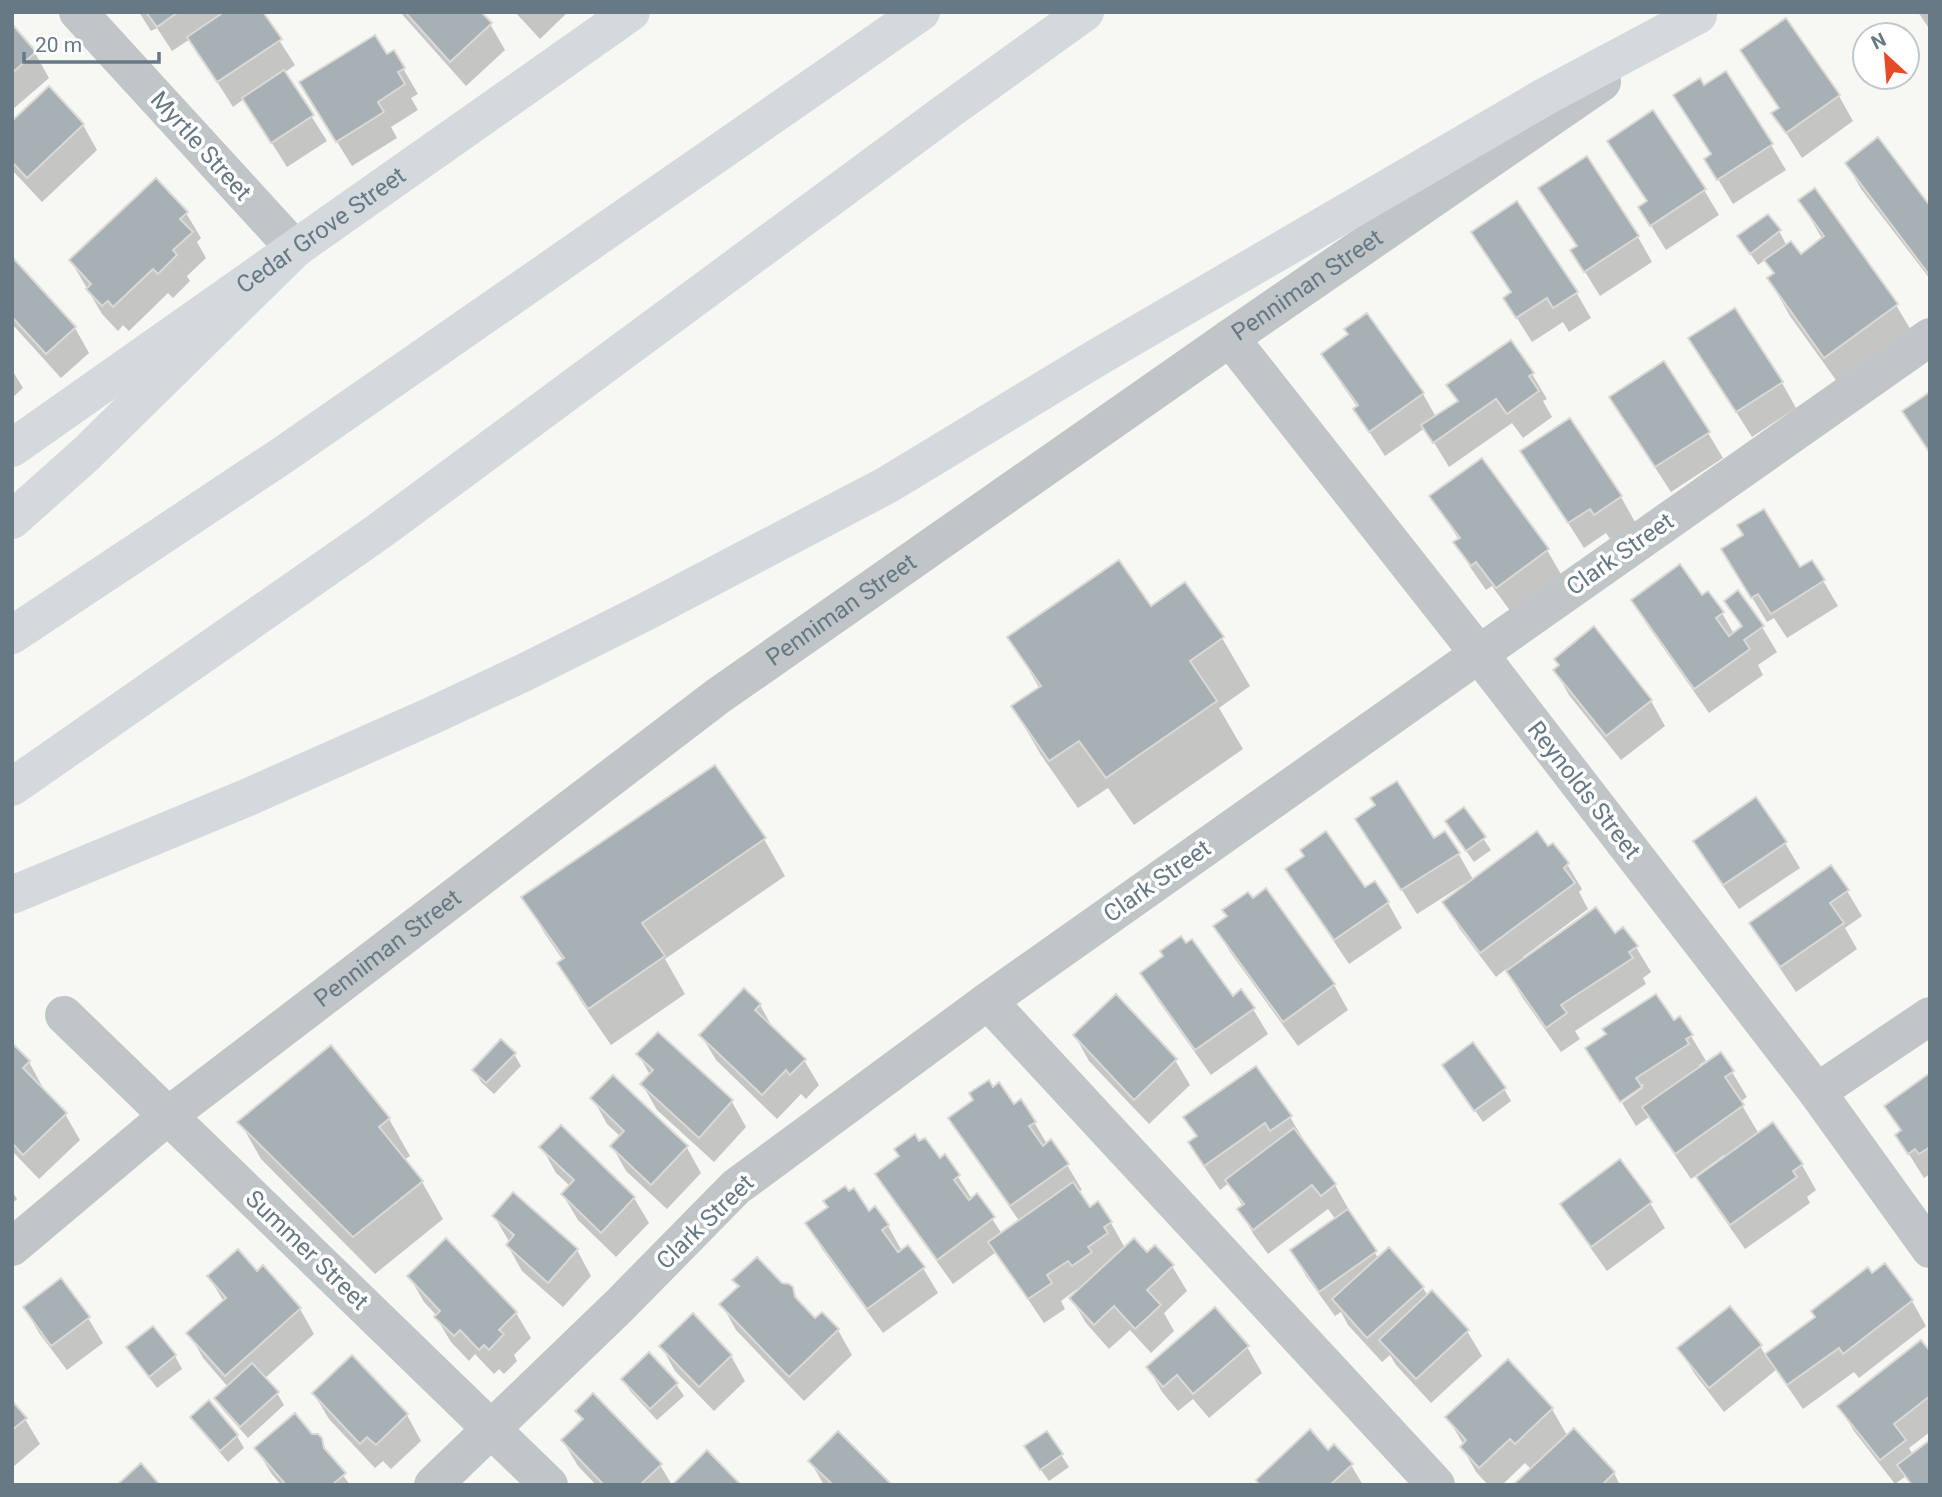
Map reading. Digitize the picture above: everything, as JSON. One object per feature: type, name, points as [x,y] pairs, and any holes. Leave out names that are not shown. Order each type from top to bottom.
[{"type":"main road","name":"Cedar Grove Street","points":[[12,448],[631,12]]},
{"type":"main road","points":[[12,635],[295,447],[921,12]]},
{"type":"main road","points":[[12,788],[378,532],[1085,12]]},
{"type":"main road","points":[[12,895],[246,798],[431,716],[645,612],[839,511],[1546,96],[1700,14]]},
{"type":"main road","points":[[12,520],[86,454],[295,249]]},
{"type":"street","name":"Myrtle Street","points":[[78,12],[295,249]]},
{"type":"street","name":"Penniman Street","points":[[12,1247],[169,1115],[718,696],[1700,14]]},
{"type":"street","name":"Reynolds Street","points":[[1230,338],[1479,654],[1817,1092],[1930,1250]]},
{"type":"street","name":"Clark Street","points":[[433,1485],[619,1306],[736,1187],[988,1001],[1930,338]]},
{"type":"street","points":[[988,1001],[1436,1485]]},
{"type":"street","name":"Summer Street","points":[[65,1016],[549,1485]]},
{"type":"street","points":[[1817,1092],[1930,1016]]},
{"type":"building","points":[[146,12],[178,12],[157,27]]},
{"type":"building","points":[[224,12],[263,12],[282,39],[217,82],[187,37]]},
{"type":"building","points":[[405,12],[481,12],[492,23],[450,62]]},
{"type":"building","points":[[1786,18],[1840,95],[1786,133],[1771,113],[1779,108],[1740,50]]},
{"type":"building","points":[[12,24],[36,52],[12,73]]},
{"type":"building","points":[[375,35],[387,54],[394,50],[405,68],[398,72],[405,84],[378,102],[384,112],[336,142],[299,82]]},
{"type":"building","points":[[284,70],[314,115],[271,143],[242,98]]},
{"type":"building","points":[[1726,71],[1773,144],[1717,180],[1704,159],[1711,154],[1673,95],[1700,78],[1704,85]]},
{"type":"building","points":[[49,86],[84,124],[27,178],[12,162],[12,121]]},
{"type":"building","points":[[1653,110],[1706,189],[1650,226],[1638,207],[1647,201],[1607,141]]},
{"type":"building","points":[[1878,137],[1930,206],[1930,276],[1845,163]]},
{"type":"building","points":[[1587,156],[1639,236],[1584,272],[1570,250],[1577,246],[1538,188]]},
{"type":"building","points":[[156,178],[188,212],[180,219],[193,232],[173,250],[177,255],[158,274],[153,269],[113,307],[108,301],[102,306],[86,289],[91,284],[69,260]]},
{"type":"building","points":[[1815,188],[1898,304],[1824,358],[1767,278],[1774,273],[1764,260],[1791,241],[1801,254],[1824,236],[1798,200]]},
{"type":"building","points":[[1517,201],[1578,292],[1553,308],[1547,298],[1516,318],[1503,298],[1511,292],[1471,232]]},
{"type":"building","points":[[1768,214],[1781,230],[1750,254],[1737,236]]},
{"type":"building","points":[[12,257],[76,327],[46,354],[12,317]]},
{"type":"building","points":[[1735,308],[1783,382],[1736,412],[1688,338]]},
{"type":"building","points":[[1367,313],[1424,393],[1369,432],[1353,409],[1358,405],[1321,354],[1348,334],[1344,329]]},
{"type":"building","points":[[1511,340],[1534,373],[1529,376],[1539,391],[1507,414],[1496,399],[1433,443],[1421,425],[1458,401],[1446,385]]},
{"type":"building","points":[[1664,361],[1710,432],[1655,467],[1609,397]]},
{"type":"building","points":[[1930,392],[1930,453],[1902,411]]},
{"type":"building","points":[[1570,418],[1622,496],[1594,515],[1590,509],[1568,523],[1520,451]]},
{"type":"building","points":[[1482,458],[1549,549],[1496,588],[1476,562],[1471,566],[1453,542],[1460,538],[1429,496]]},
{"type":"building","points":[[1764,509],[1800,567],[1812,560],[1825,580],[1771,614],[1758,594],[1751,598],[1721,549],[1743,535],[1737,525]]},
{"type":"building","points":[[1119,560],[1151,606],[1185,582],[1224,637],[1190,661],[1217,701],[1106,778],[1079,741],[1049,761],[1011,706],[1041,686],[1007,637]]},
{"type":"building","points":[[1680,564],[1702,595],[1708,591],[1724,612],[1716,618],[1729,636],[1742,626],[1724,601],[1738,590],[1764,626],[1744,640],[1750,649],[1694,689],[1631,600]]},
{"type":"building","points":[[1594,626],[1652,700],[1606,736],[1553,670],[1559,665],[1554,659]]},
{"type":"building","points":[[715,765],[766,838],[642,923],[665,956],[588,1009],[557,963],[564,958],[521,897]]},
{"type":"building","points":[[1397,781],[1434,838],[1445,831],[1460,853],[1401,890],[1355,819],[1375,805],[1370,798]]},
{"type":"building","points":[[1756,797],[1787,842],[1723,885],[1693,841]]},
{"type":"building","points":[[1464,807],[1486,837],[1466,851],[1445,821]]},
{"type":"building","points":[[1326,831],[1365,887],[1375,881],[1389,902],[1334,940],[1285,869],[1304,856],[1300,850]]},
{"type":"building","points":[[1537,831],[1548,846],[1553,843],[1569,863],[1564,868],[1575,883],[1480,953],[1442,902]]},
{"type":"building","points":[[1831,865],[1849,890],[1830,903],[1844,923],[1780,967],[1749,923]]},
{"type":"building","points":[[1266,888],[1335,984],[1283,1022],[1213,926],[1227,916],[1222,910],[1248,892],[1253,898]]},
{"type":"building","points":[[1596,907],[1615,933],[1623,927],[1638,946],[1629,952],[1633,958],[1561,1005],[1567,1013],[1546,1028],[1506,971]]},
{"type":"building","points":[[1181,936],[1186,943],[1192,939],[1233,996],[1241,989],[1255,1008],[1195,1050],[1140,973],[1163,956],[1160,951]]},
{"type":"building","points":[[744,988],[761,1004],[755,1010],[806,1059],[790,1075],[786,1070],[762,1095],[699,1035]]},
{"type":"building","points":[[1116,994],[1177,1059],[1134,1100],[1073,1035]]},
{"type":"building","points":[[1656,994],[1674,1020],[1680,1016],[1693,1035],[1686,1039],[1689,1044],[1636,1078],[1642,1087],[1620,1102],[1585,1048],[1606,1034],[1602,1029]]},
{"type":"building","points":[[658,1032],[733,1100],[699,1138],[640,1084],[653,1070],[636,1054]]},
{"type":"building","points":[[501,1039],[516,1053],[486,1083],[472,1070]]},
{"type":"building","points":[[1473,1042],[1506,1088],[1474,1111],[1442,1065]]},
{"type":"building","points":[[12,1043],[30,1061],[23,1068],[67,1113],[23,1155],[12,1143]]},
{"type":"building","points":[[331,1045],[390,1118],[379,1127],[423,1181],[353,1237],[237,1122]]},
{"type":"building","points":[[1721,1052],[1734,1071],[1725,1077],[1744,1105],[1675,1154],[1642,1107]]},
{"type":"building","points":[[1256,1066],[1292,1116],[1270,1131],[1265,1123],[1204,1166],[1188,1142],[1197,1136],[1183,1117]]},
{"type":"building","points":[[1930,1073],[1930,1147],[1919,1154],[1915,1149],[1908,1154],[1895,1135],[1901,1130],[1884,1106]]},
{"type":"building","points":[[613,1075],[688,1146],[651,1185],[610,1146],[624,1131],[590,1098]]},
{"type":"building","points":[[989,1080],[993,1087],[999,1082],[1014,1104],[1021,1099],[1036,1122],[1029,1126],[1043,1146],[1051,1139],[1069,1164],[1010,1206],[948,1118],[973,1100],[969,1093]]},
{"type":"building","points":[[1773,1122],[1803,1164],[1793,1171],[1797,1177],[1730,1225],[1696,1177]]},
{"type":"building","points":[[561,1125],[635,1197],[601,1233],[561,1194],[574,1180],[539,1147]]},
{"type":"building","points":[[1294,1128],[1336,1184],[1321,1196],[1312,1185],[1253,1230],[1237,1209],[1244,1204],[1225,1180]]},
{"type":"building","points":[[915,1134],[919,1141],[925,1138],[940,1158],[945,1154],[960,1175],[954,1180],[969,1200],[977,1193],[995,1217],[937,1260],[875,1174],[899,1156],[894,1149]]},
{"type":"building","points":[[1620,1159],[1652,1202],[1591,1247],[1560,1204]]},
{"type":"building","points":[[1073,1182],[1090,1207],[1098,1201],[1112,1222],[1104,1227],[1108,1233],[1088,1247],[1092,1252],[1072,1266],[1068,1261],[1047,1275],[1052,1283],[1028,1299],[988,1242]]},
{"type":"building","points":[[845,1186],[849,1191],[854,1188],[869,1211],[875,1206],[889,1225],[882,1230],[898,1252],[908,1245],[925,1267],[867,1309],[805,1223],[828,1207],[823,1201]]},
{"type":"building","points":[[513,1192],[578,1249],[548,1283],[506,1245],[514,1235],[492,1216]]},
{"type":"building","points":[[1348,1209],[1377,1251],[1319,1292],[1290,1250]]},
{"type":"building","points":[[446,1238],[517,1312],[499,1330],[504,1334],[489,1350],[484,1345],[479,1350],[460,1330],[454,1336],[434,1317],[440,1311],[407,1276]]},
{"type":"building","points":[[1134,1238],[1147,1252],[1155,1245],[1174,1265],[1147,1290],[1161,1305],[1135,1329],[1114,1306],[1094,1325],[1069,1298]]},
{"type":"building","points":[[1389,1247],[1424,1287],[1367,1338],[1332,1299]]},
{"type":"building","points":[[238,1249],[257,1271],[263,1265],[301,1308],[225,1376],[186,1333],[226,1298],[207,1276]]},
{"type":"building","points":[[757,1257],[782,1283],[793,1287],[795,1297],[815,1318],[822,1312],[839,1329],[789,1377],[719,1304],[739,1286],[732,1280]]},
{"type":"building","points":[[1885,1263],[1913,1300],[1843,1354],[1839,1348],[1787,1385],[1765,1354],[1815,1317],[1811,1311],[1868,1267],[1872,1273]]},
{"type":"building","points":[[61,1278],[90,1317],[51,1346],[23,1307]]},
{"type":"building","points":[[1432,1290],[1469,1330],[1416,1379],[1379,1340]]},
{"type":"building","points":[[1730,1306],[1762,1345],[1709,1388],[1677,1348]]},
{"type":"building","points":[[1215,1307],[1249,1346],[1193,1394],[1177,1375],[1163,1387],[1146,1367]]},
{"type":"building","points":[[693,1313],[732,1355],[699,1387],[659,1346]]},
{"type":"building","points":[[153,1326],[176,1355],[149,1377],[126,1347]]},
{"type":"building","points":[[1921,1340],[1930,1351],[1930,1396],[1894,1424],[1906,1440],[1880,1460],[1837,1406]]},
{"type":"building","points":[[649,1352],[678,1383],[650,1409],[621,1379]]},
{"type":"building","points":[[352,1355],[408,1414],[376,1445],[367,1437],[360,1444],[312,1393]]},
{"type":"building","points":[[1508,1359],[1553,1408],[1515,1444],[1510,1439],[1479,1468],[1460,1447],[1466,1440],[1445,1417]]},
{"type":"building","points":[[252,1363],[279,1392],[240,1427],[214,1398]]},
{"type":"building","points":[[593,1393],[662,1464],[640,1485],[604,1485],[561,1440],[583,1419],[575,1411]]},
{"type":"building","points":[[209,1400],[238,1435],[220,1451],[190,1417]]},
{"type":"building","points":[[12,1401],[27,1418],[12,1430]]},
{"type":"building","points":[[295,1413],[312,1434],[318,1434],[322,1438],[324,1448],[346,1473],[332,1485],[286,1485],[254,1448]]},
{"type":"building","points":[[1574,1428],[1615,1472],[1602,1485],[1513,1485]]},
{"type":"building","points":[[1310,1429],[1328,1450],[1334,1444],[1353,1464],[1330,1485],[1260,1485],[1256,1480]]},
{"type":"building","points":[[838,1431],[892,1485],[833,1485],[808,1461]]},
{"type":"building","points":[[1047,1431],[1063,1454],[1040,1470],[1024,1446]]},
{"type":"building","points":[[1930,1440],[1930,1485],[1912,1485],[1897,1465]]},
{"type":"building","points":[[707,1450],[741,1485],[672,1485]]},
{"type":"building","points":[[141,1463],[160,1485],[117,1485]]}]
